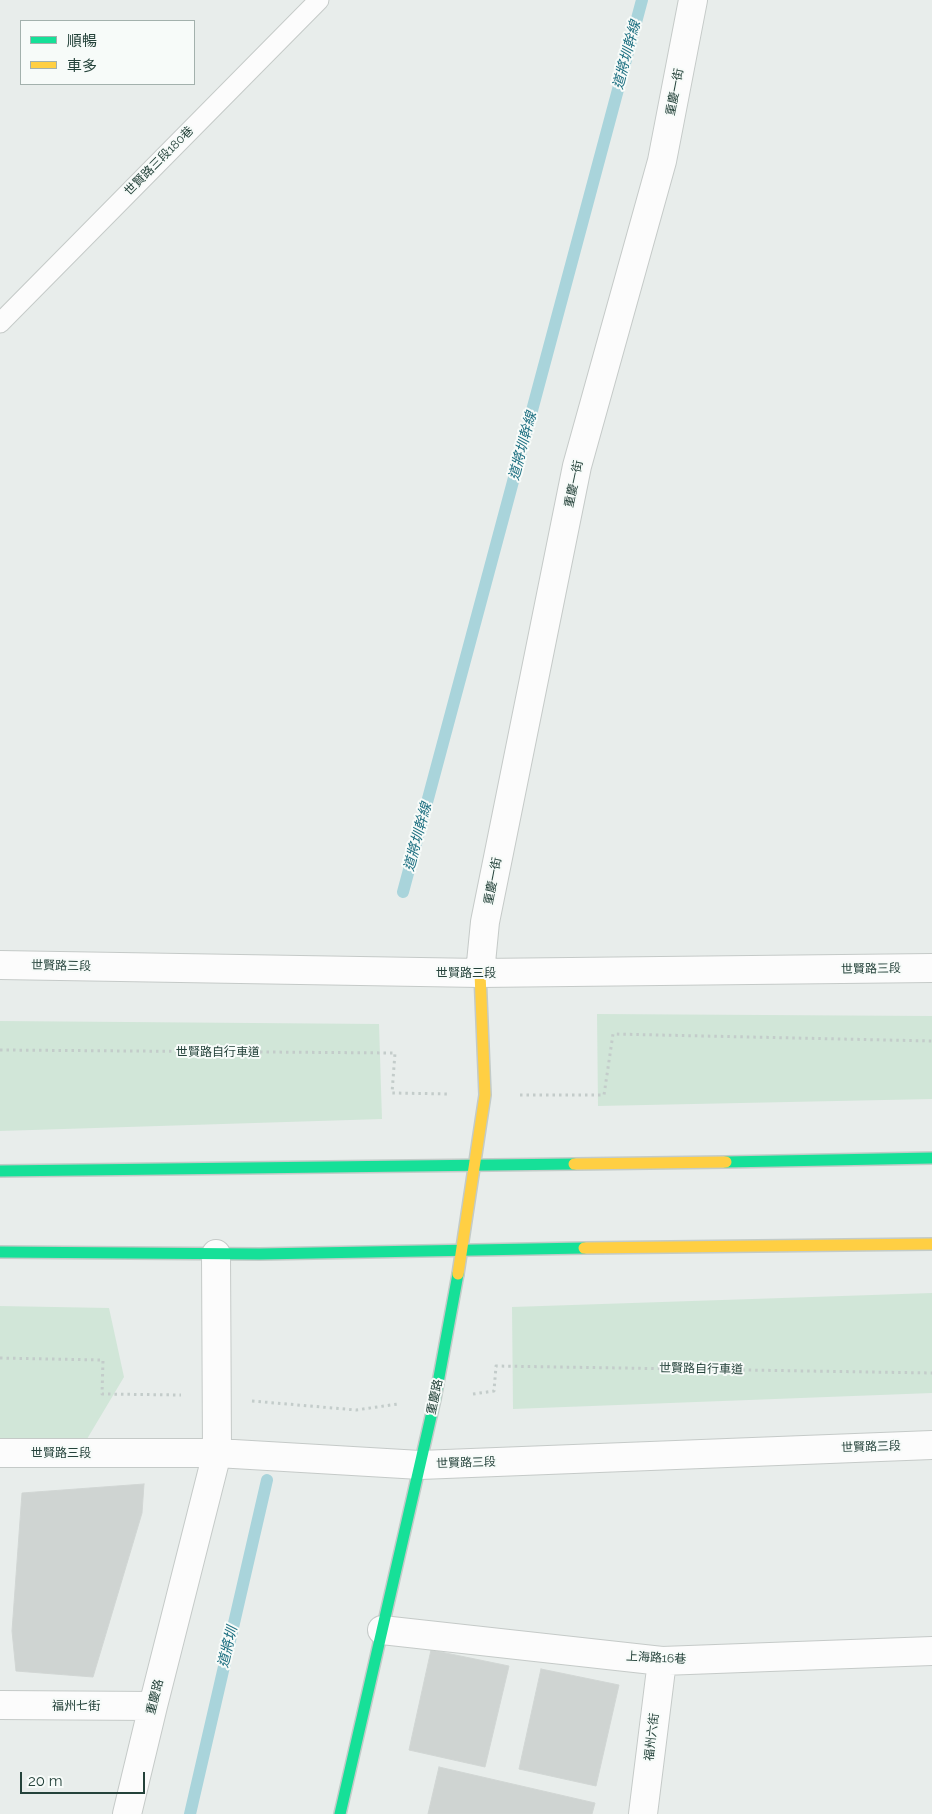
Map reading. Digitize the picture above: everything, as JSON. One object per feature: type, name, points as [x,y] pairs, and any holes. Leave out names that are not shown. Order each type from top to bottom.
[{"type":"main road","name":"重慶路","points":[[340,1814],[435,1399],[463,1249],[485,1095],[480,973]]},
{"type":"main road","points":[[0,1171],[476,1166],[932,1158]]},
{"type":"main road","points":[[0,1252],[260,1254],[463,1249],[932,1244]]},
{"type":"street","name":"重慶一街","points":[[480,973],[485,922],[577,466],[662,161],[693,0]]},
{"type":"street","name":"世賢路三段","points":[[0,965],[480,973],[932,968]]},
{"type":"street","name":"重慶路","points":[[127,1814],[217,1453],[216,1254]]},
{"type":"street","name":"世賢路三段","points":[[0,1453],[217,1453],[420,1465],[932,1445]]},
{"type":"street","name":"上海路16巷","points":[[382,1630],[662,1661],[932,1651]]},
{"type":"street","name":"福州六街","points":[[642,1814],[662,1661]]},
{"type":"street","name":"福州七街","points":[[0,1705],[153,1706]]},
{"type":"lane","name":"世賢路三段180巷","points":[[0,323],[319,0]]},
{"type":"path","points":[[604,1094],[613,1034],[932,1041]]},
{"type":"path","name":"世賢路自行車道","points":[[0,1050],[395,1053],[392,1093]]},
{"type":"path","points":[[0,1358],[103,1360],[102,1394],[217,1395],[249,1401],[356,1410]]},
{"type":"path","name":"世賢路自行車道","points":[[494,1391],[496,1366],[932,1373]]},
{"type":"green space","points":[[597,1014],[932,1016],[932,1099],[598,1106]]},
{"type":"green space","points":[[0,1021],[379,1024],[382,1119],[0,1131]]},
{"type":"green space","points":[[932,1293],[932,1393],[513,1409],[512,1307]]},
{"type":"green space","points":[[0,1306],[109,1308],[124,1377],[87,1439],[0,1438]]},
{"type":"building","points":[[144,1484],[142,1513],[93,1677],[16,1671],[12,1631],[22,1493]]},
{"type":"building","points":[[431,1650],[509,1666],[485,1767],[409,1750]]},
{"type":"building","points":[[541,1669],[619,1685],[596,1786],[519,1769]]},
{"type":"building","points":[[439,1767],[595,1803],[592,1814],[428,1814]]},
{"type":"waterway","name":"道將圳幹線","points":[[403,892],[642,0]]},
{"type":"waterway","name":"道將圳","points":[[190,1814],[267,1480]]},
{"type":"traffic: fast","points":[[726,1162],[932,1158]]},
{"type":"traffic: fast","points":[[0,1171],[574,1164]]},
{"type":"traffic: fast","points":[[0,1252],[260,1254],[584,1248]]},
{"type":"traffic: fast","points":[[340,1814],[435,1399],[458,1274]]},
{"type":"traffic: slow","points":[[458,1274],[485,1095],[480,973]]},
{"type":"traffic: slow","points":[[574,1164],[726,1162]]},
{"type":"traffic: slow","points":[[584,1248],[932,1244]]}]
